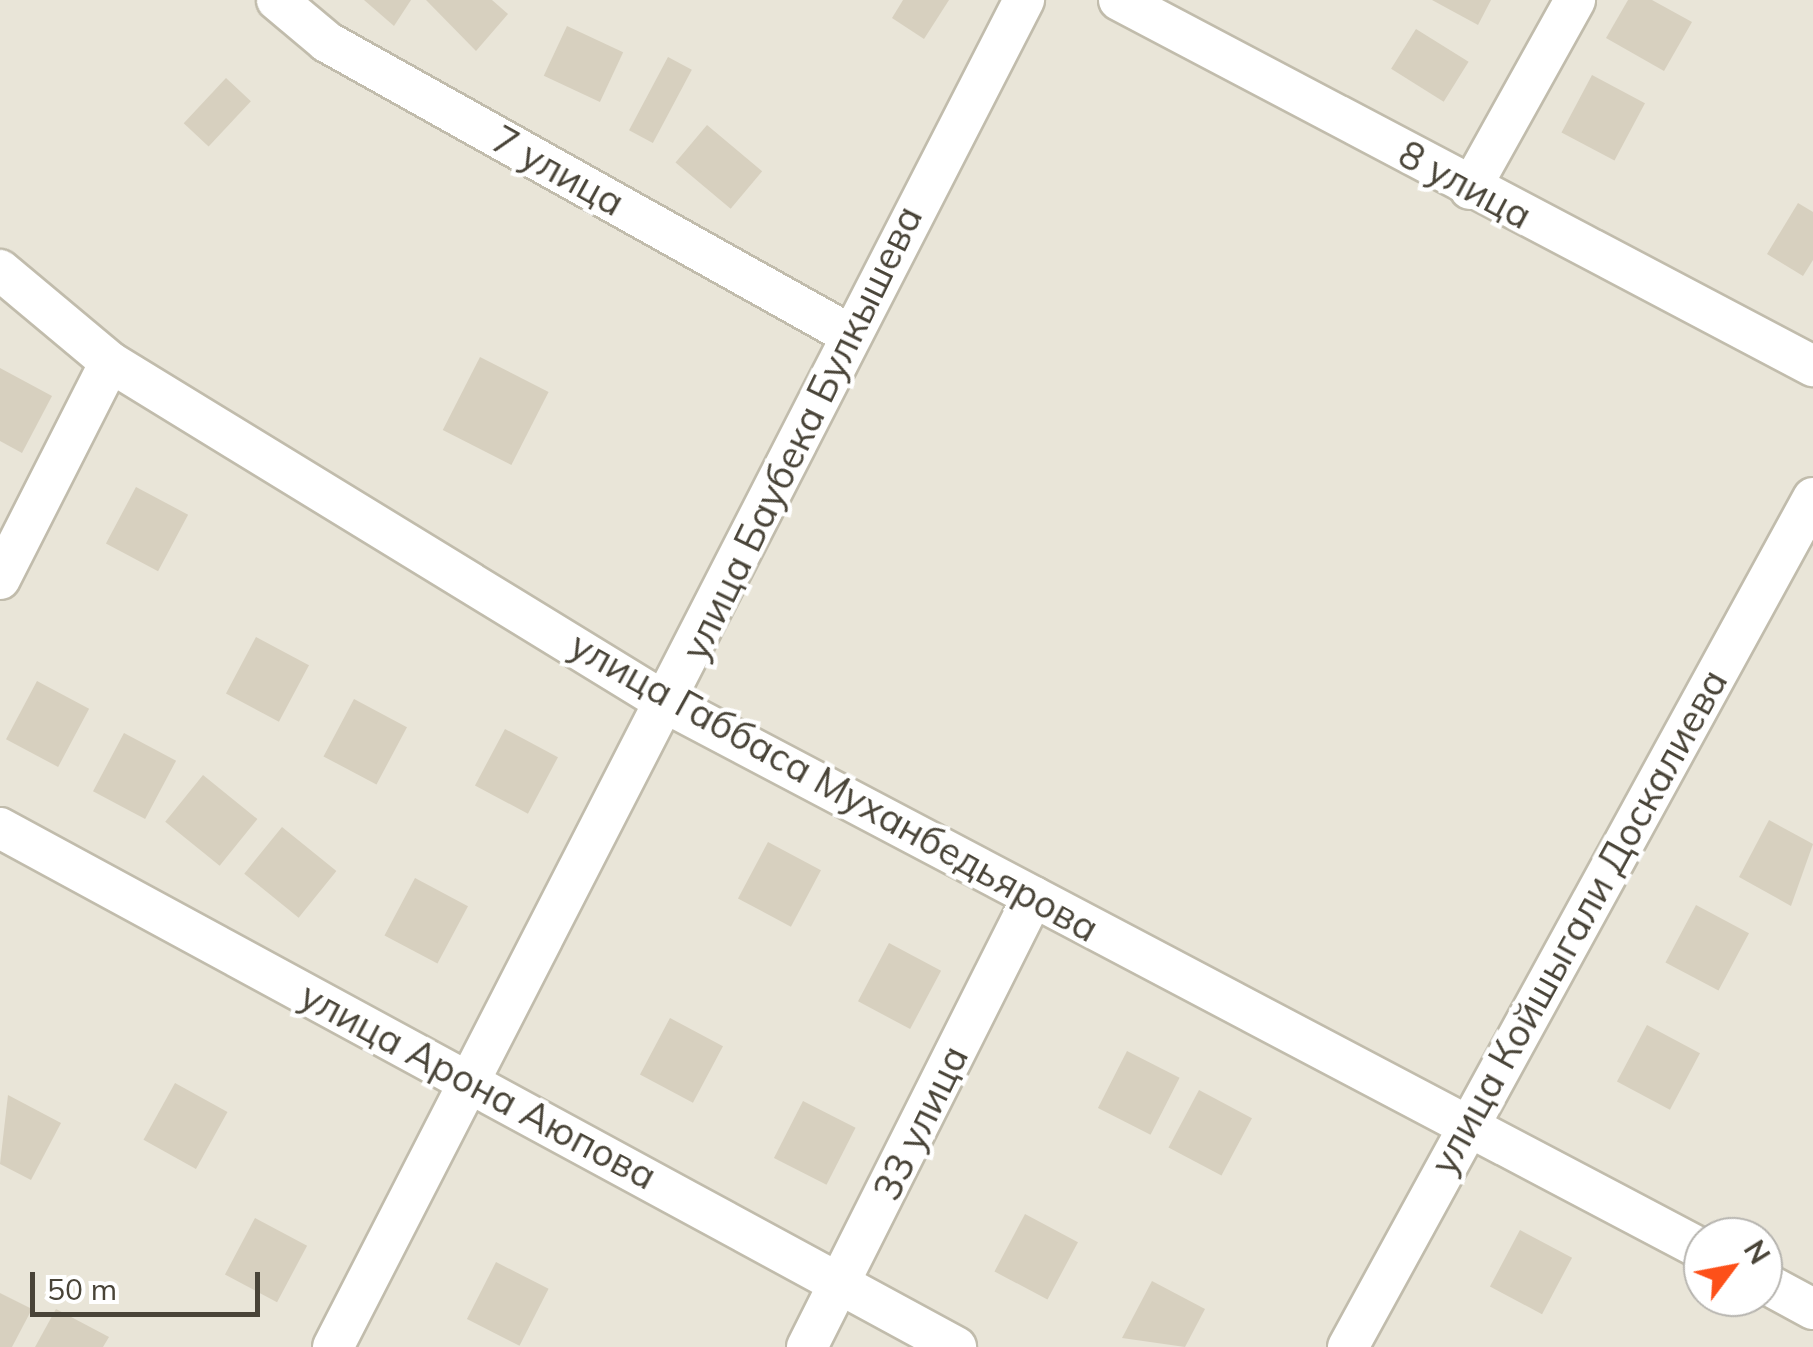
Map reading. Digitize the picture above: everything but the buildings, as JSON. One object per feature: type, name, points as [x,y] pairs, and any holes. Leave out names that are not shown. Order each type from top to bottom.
[{"type":"street","name":"7 улица","points":[[276,0],[327,42],[847,333]]},
{"type":"street","name":"улица Баубека Булкышева","points":[[333,1347],[474,1086],[668,704],[847,333],[1024,0]]},
{"type":"street","name":"8 улица","points":[[1119,0],[1470,189],[1813,366]]},
{"type":"street","points":[[1470,189],[1575,0]]},
{"type":"street","name":"улица Габбаса Муханбедьярова","points":[[0,270],[110,362],[668,704],[1683,1239]]},
{"type":"street","points":[[0,579],[110,362]]},
{"type":"street","name":"улица Койшыгали Доскалиева","points":[[1348,1347],[1813,498]]},
{"type":"street","name":"улица Арона Аюпова","points":[[0,828],[843,1281],[956,1347]]},
{"type":"street","name":"33 улица","points":[[807,1347],[1032,897]]},
{"type":"street","points":[[1783,1293],[1813,1309]]},
{"type":"shaded area","points":[[0,0],[1813,0],[1813,1347],[0,1347]]}]
